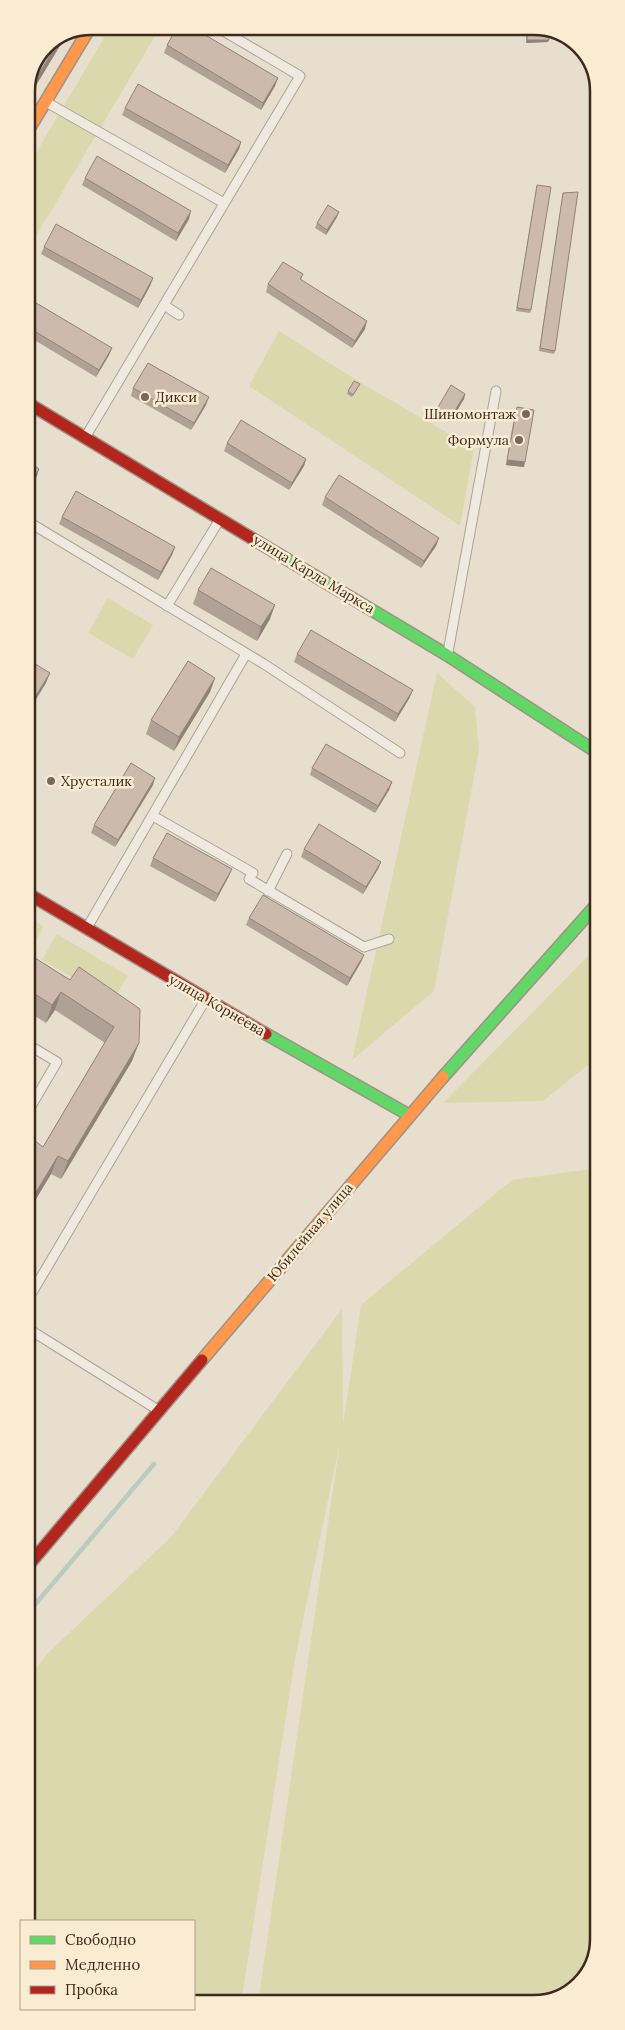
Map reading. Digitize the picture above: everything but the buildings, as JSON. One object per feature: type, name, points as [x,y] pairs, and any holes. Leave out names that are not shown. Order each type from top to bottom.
[{"type":"street","points":[[35,120],[84,36]]},
{"type":"street","name":"улица Карла Маркса","points":[[35,407],[447,655],[590,747]]},
{"type":"street","name":"улица Корнеева","points":[[35,898],[205,999],[409,1114]]},
{"type":"street","name":"Юбилейная улица","points":[[35,1557],[409,1114],[590,912]]},
{"type":"lane","points":[[85,438],[300,76],[230,35]]},
{"type":"lane","points":[[46,102],[224,203]]},
{"type":"lane","points":[[164,305],[179,315]]},
{"type":"lane","points":[[447,655],[496,392]]},
{"type":"lane","points":[[167,606],[220,518]]},
{"type":"lane","points":[[35,526],[246,654],[400,753]]},
{"type":"lane","points":[[86,929],[246,654]]},
{"type":"lane","points":[[153,816],[253,873],[249,880],[364,947],[389,939]]},
{"type":"lane","points":[[268,890],[287,854]]},
{"type":"lane","points":[[35,1287],[205,999]]},
{"type":"lane","points":[[35,1049],[57,1062],[35,1099]]},
{"type":"lane","points":[[35,1333],[159,1410]]},
{"type":"shaded area","points":[[106,35],[156,35],[35,238],[35,155]]},
{"type":"shaded area","points":[[279,331],[366,386],[474,448],[460,526],[249,386]]},
{"type":"shaded area","points":[[108,598],[153,625],[133,659],[88,633]]},
{"type":"shaded area","points":[[437,673],[475,707],[479,750],[434,991],[352,1060]]},
{"type":"shaded area","points":[[35,921],[44,927],[35,942]]},
{"type":"shaded area","points":[[57,934],[128,976],[113,1000],[42,960]]},
{"type":"shaded area","points":[[590,954],[590,1063],[543,1101],[443,1103]]},
{"type":"shaded area","points":[[590,1169],[590,1940],[589,1950],[583,1967],[562,1988],[545,1994],[534,1995],[259,1995],[340,1442],[295,1659],[242,1995],[195,1995],[195,1920],[35,1920],[35,1669],[48,1653],[171,1537],[342,1309],[343,1425],[361,1305],[512,1180]]},
{"type":"waterway","points":[[35,1605],[154,1464]]},
{"type":"traffic: fast","points":[[258,542],[447,655],[590,748]]},
{"type":"traffic: fast","points":[[443,1077],[590,912]]},
{"type":"traffic: fast","points":[[266,1034],[409,1115]]},
{"type":"traffic: slow","points":[[35,119],[85,35]]},
{"type":"traffic: slow","points":[[202,1360],[443,1077]]},
{"type":"traffic: jam","points":[[35,407],[258,542]]},
{"type":"traffic: jam","points":[[35,898],[266,1034]]},
{"type":"traffic: jam","points":[[35,1558],[202,1360]]},
{"type":"place","name":"Дикси","points":[[145,397]]},
{"type":"place","name":"Шиномонтаж","points":[[526,414]]},
{"type":"place","name":"Формула","points":[[519,440]]},
{"type":"place","name":"Хрусталик","points":[[51,781]]}]
